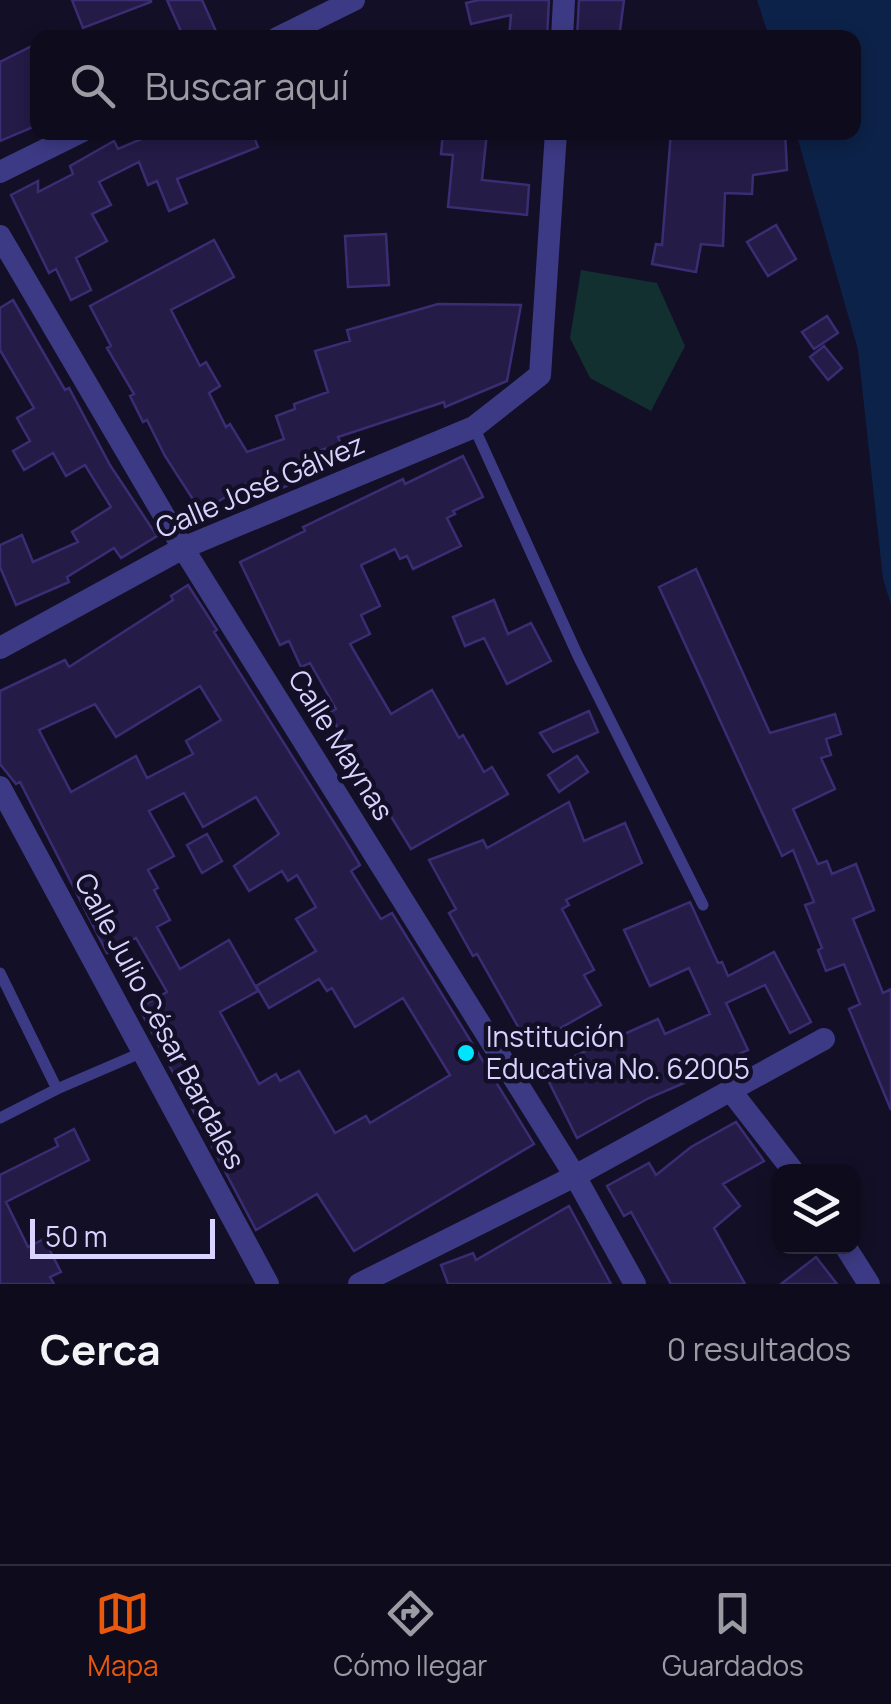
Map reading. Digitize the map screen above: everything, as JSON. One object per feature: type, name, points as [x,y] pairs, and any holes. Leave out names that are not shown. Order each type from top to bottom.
[{"type":"street","points":[[293,30],[354,0]]},
{"type":"street","points":[[562,30],[564,0]]},
{"type":"street","points":[[0,172],[66,140]]},
{"type":"street","name":"Calle José Gálvez","points":[[0,648],[184,548],[474,428],[540,375],[555,140]]},
{"type":"street","name":"Calle Maynas","points":[[0,236],[184,548],[575,1176],[635,1284]]},
{"type":"street","name":"Calle Julio César Bardales","points":[[0,787],[268,1284]]},
{"type":"street","points":[[359,1284],[575,1176],[824,1039]]},
{"type":"street","points":[[730,1090],[788,1164]]},
{"type":"street","points":[[850,1254],[869,1284]]},
{"type":"lane","points":[[474,428],[578,656],[703,904]]},
{"type":"lane","points":[[0,973],[57,1089]]},
{"type":"lane","points":[[0,1118],[142,1052]]},
{"type":"green space","points":[[581,270],[657,283],[685,346],[651,411],[590,378],[570,338]]},
{"type":"water","points":[[757,0],[891,0],[891,605],[883,579],[858,350],[798,140],[861,140],[861,30],[767,30]]},
{"type":"building","points":[[72,0],[151,0],[151,2],[83,28]]},
{"type":"building","points":[[167,0],[202,0],[215,30],[180,30]]},
{"type":"building","points":[[549,0],[547,30],[510,30],[511,15],[471,24],[466,3]]},
{"type":"building","points":[[579,0],[624,0],[620,30],[577,30]]},
{"type":"building","points":[[30,47],[30,128],[0,141],[0,62]]},
{"type":"building","points":[[139,140],[255,140],[258,147],[177,179],[187,203],[169,211],[157,181],[148,185],[139,162],[99,182],[111,205],[92,214],[107,241],[76,258],[91,290],[71,300],[56,269],[49,273],[11,195],[38,181],[38,192],[73,174],[70,166],[114,141],[118,149]]},
{"type":"building","points":[[442,140],[486,140],[482,180],[529,185],[527,215],[448,207],[453,155],[441,154]]},
{"type":"building","points":[[670,140],[785,140],[787,170],[753,175],[752,194],[725,193],[723,246],[701,244],[696,272],[652,264],[656,244],[662,245]]},
{"type":"building","points":[[776,225],[796,259],[768,276],[747,242]]},
{"type":"building","points":[[386,234],[389,285],[348,287],[345,236]]},
{"type":"building","points":[[214,240],[234,277],[171,310],[200,366],[206,362],[220,386],[209,393],[226,427],[230,424],[247,452],[284,439],[276,416],[295,409],[294,404],[328,392],[315,351],[350,341],[347,330],[438,304],[521,305],[507,381],[445,407],[444,402],[338,437],[341,444],[308,454],[316,475],[258,497],[250,482],[201,512],[147,420],[143,422],[130,396],[134,394],[107,348],[111,346],[90,306]]},
{"type":"building","points":[[13,300],[65,390],[69,388],[110,465],[157,536],[121,558],[114,548],[67,577],[69,582],[16,605],[0,567],[0,545],[22,535],[33,562],[78,542],[72,532],[111,507],[85,465],[66,476],[53,453],[24,470],[13,451],[30,441],[17,418],[34,408],[0,350],[0,308]]},
{"type":"building","points":[[827,316],[838,333],[814,349],[802,332]]},
{"type":"building","points":[[824,346],[842,368],[828,380],[810,357]]},
{"type":"building","points":[[463,456],[483,497],[453,511],[455,514],[447,518],[461,546],[413,569],[407,556],[400,559],[395,549],[361,565],[380,606],[361,615],[370,634],[350,644],[391,714],[432,690],[459,738],[463,735],[484,772],[492,767],[508,794],[411,849],[384,805],[374,811],[363,792],[372,787],[329,713],[336,709],[310,663],[301,667],[289,641],[280,645],[240,562],[403,479],[405,484]]},
{"type":"building","points":[[696,569],[770,733],[835,714],[841,734],[826,739],[831,755],[821,758],[835,789],[793,809],[818,864],[827,861],[832,874],[856,864],[874,910],[853,919],[883,993],[891,989],[891,1110],[849,1009],[860,1004],[844,964],[826,971],[818,950],[822,948],[805,905],[814,902],[793,850],[782,856],[659,587]]},
{"type":"building","points":[[188,585],[360,865],[351,871],[381,919],[392,913],[534,1144],[354,1251],[317,1194],[256,1230],[139,1008],[167,992],[136,938],[107,953],[20,782],[16,784],[0,764],[0,691],[65,660],[69,667],[173,600],[171,596]],"holes":[[[200,686],[221,720],[186,741],[193,754],[147,778],[136,756],[71,792],[39,730],[95,704],[116,737]],[[184,793],[203,827],[256,797],[279,834],[234,866],[249,891],[282,871],[288,881],[297,875],[316,907],[296,919],[316,951],[256,986],[269,1008],[319,979],[327,991],[332,988],[355,1027],[403,998],[450,1075],[370,1123],[366,1116],[335,1133],[299,1071],[280,1081],[276,1074],[259,1084],[220,1012],[258,991],[229,940],[180,969],[157,927],[170,920],[148,870],[174,856],[149,811]]]},
{"type":"building","points":[[494,600],[508,634],[531,623],[551,661],[507,684],[484,638],[465,646],[453,617]]},
{"type":"building","points":[[589,711],[598,732],[553,752],[540,733]]},
{"type":"building","points":[[577,756],[588,772],[559,792],[548,775]]},
{"type":"building","points":[[569,802],[584,841],[625,823],[642,863],[566,900],[569,905],[562,909],[594,970],[584,975],[601,1005],[529,1046],[449,913],[456,909],[429,860],[483,840],[487,848]]},
{"type":"building","points":[[207,834],[222,861],[202,873],[187,845]]},
{"type":"building","points":[[690,902],[728,976],[774,952],[811,1022],[790,1033],[765,985],[726,1003],[748,1050],[724,1061],[726,1065],[649,1098],[577,1138],[543,1070],[658,1019],[665,1034],[710,1014],[689,968],[650,986],[624,930]]},
{"type":"building","points":[[736,1122],[764,1161],[723,1184],[740,1206],[714,1228],[745,1284],[671,1284],[631,1212],[624,1216],[607,1186],[649,1163],[656,1175],[691,1147]]},
{"type":"building","points":[[74,1129],[89,1160],[6,1202],[28,1247],[44,1239],[61,1272],[50,1277],[54,1284],[0,1284],[0,1175],[58,1146],[55,1139]]},
{"type":"building","points":[[569,1206],[611,1284],[448,1284],[441,1265],[473,1253],[476,1260]]},
{"type":"building","points":[[816,1257],[837,1284],[781,1284]]},
{"type":"place","name":"Institución Educativa No. 62005","points":[[466,1053]]}]
